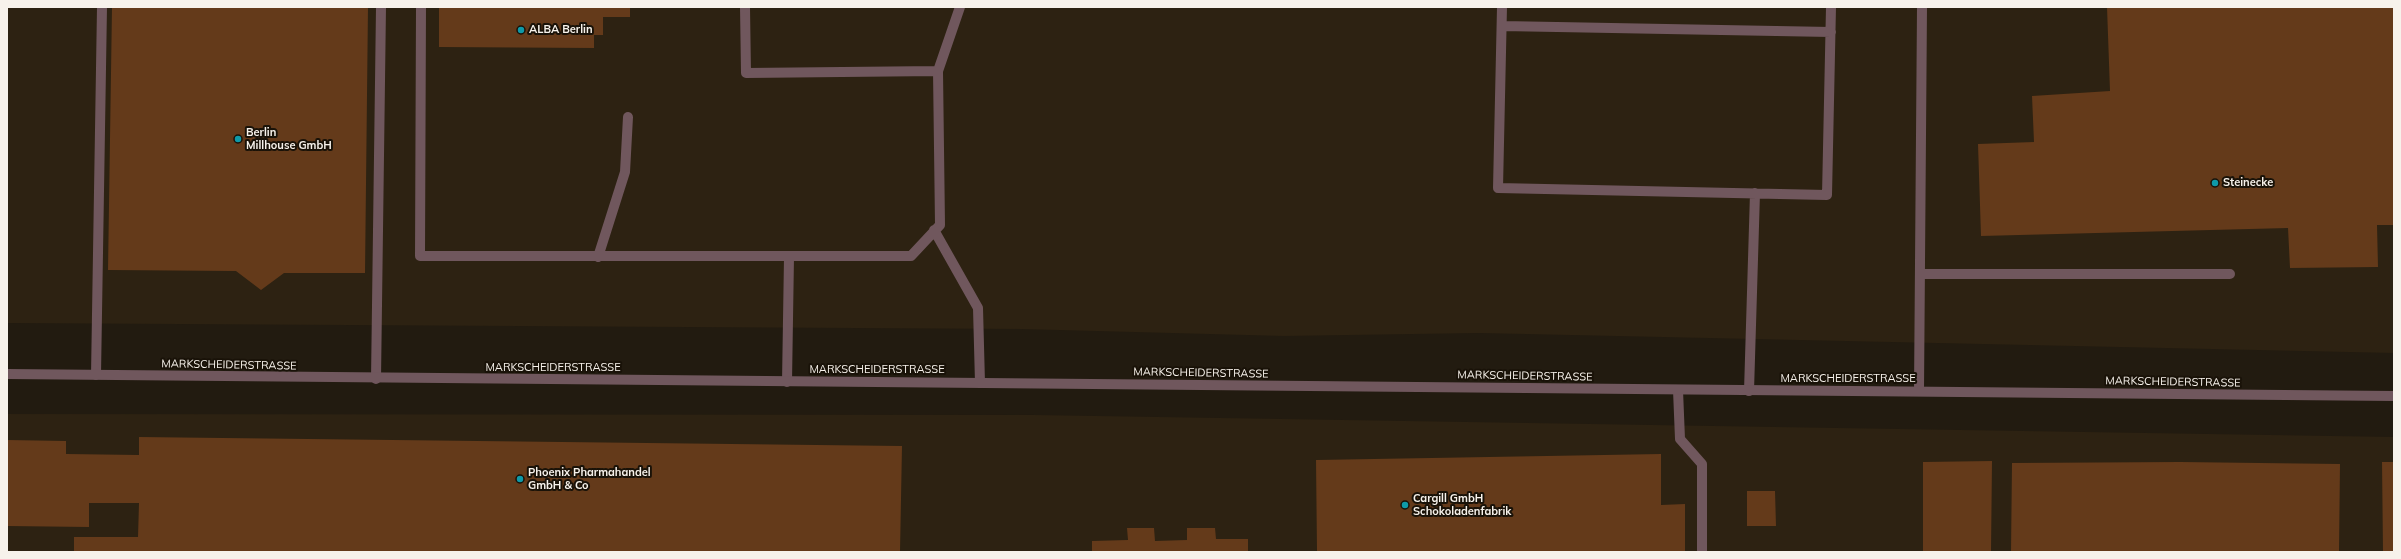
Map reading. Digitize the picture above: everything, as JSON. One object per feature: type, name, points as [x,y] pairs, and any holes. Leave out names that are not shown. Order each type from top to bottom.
[{"type":"street","points":[[96,375],[102,7]]},
{"type":"street","points":[[376,379],[381,7]]},
{"type":"street","points":[[421,7],[420,256],[598,257],[911,256],[940,225],[938,71],[960,7]]},
{"type":"street","points":[[745,7],[746,73],[938,71]]},
{"type":"street","points":[[1502,7],[1498,188],[1827,195],[1831,7]]},
{"type":"street","points":[[1919,391],[1922,7]]},
{"type":"street","points":[[1502,26],[1831,32]]},
{"type":"street","points":[[598,257],[625,172],[628,117]]},
{"type":"street","points":[[1749,391],[1755,193]]},
{"type":"street","points":[[934,230],[978,308],[980,383]]},
{"type":"street","points":[[787,382],[789,257]]},
{"type":"street","points":[[1920,274],[2230,274]]},
{"type":"street","name":"MARKSCHEIDERSTRASSE","points":[[7,374],[376,379],[2394,396]]},
{"type":"street","points":[[1678,390],[1680,439],[1702,464],[1702,552]]},
{"type":"shaded area","points":[[7,7],[2394,7],[2394,353],[1479,333],[1284,336],[1021,329],[7,323]]},
{"type":"shaded area","points":[[7,414],[1035,415],[2394,437],[2394,552],[7,552]]},
{"type":"building","name":"Berlin Millhouse GmbH","points":[[112,7],[368,7],[365,273],[284,273],[261,290],[236,271],[108,270]]},
{"type":"building","name":"ALBA Berlin","points":[[439,7],[630,7],[630,17],[603,17],[603,35],[594,35],[594,48],[439,47]]},
{"type":"building","name":"Steinecke","points":[[2107,7],[2394,7],[2394,225],[2377,225],[2378,267],[2290,268],[2288,228],[1981,236],[1978,144],[2034,142],[2032,96],[2110,91]]},
{"type":"building","name":"Phoenix Pharmahandel GmbH & Co","points":[[139,437],[902,446],[900,552],[74,552],[74,537],[138,537],[139,503],[89,503],[89,527],[7,526],[7,440],[66,441],[66,454],[139,455]]},
{"type":"building","points":[[1661,454],[1661,505],[1685,504],[1685,552],[1317,551],[1316,460]]},
{"type":"building","points":[[1992,461],[1991,552],[1923,552],[1923,462]]},
{"type":"building","points":[[2180,462],[2340,464],[2339,552],[2011,552],[2012,463]]},
{"type":"building","points":[[2382,462],[2394,462],[2394,552],[2383,552]]},
{"type":"building","points":[[1747,491],[1775,491],[1776,526],[1747,526]]},
{"type":"building","points":[[1127,528],[1154,528],[1155,541],[1187,540],[1187,528],[1215,528],[1216,539],[1248,539],[1248,552],[1092,552],[1092,541],[1128,540]]},
{"type":"place","name":"ALBA Berlin","points":[[521,30]]},
{"type":"place","name":"Berlin Millhouse GmbH","points":[[238,139]]},
{"type":"place","name":"Steinecke","points":[[2215,183]]},
{"type":"place","name":"Phoenix Pharmahandel GmbH & Co","points":[[520,479]]},
{"type":"place","name":"Cargill GmbH Schokoladenfabrik","points":[[1405,505]]}]
